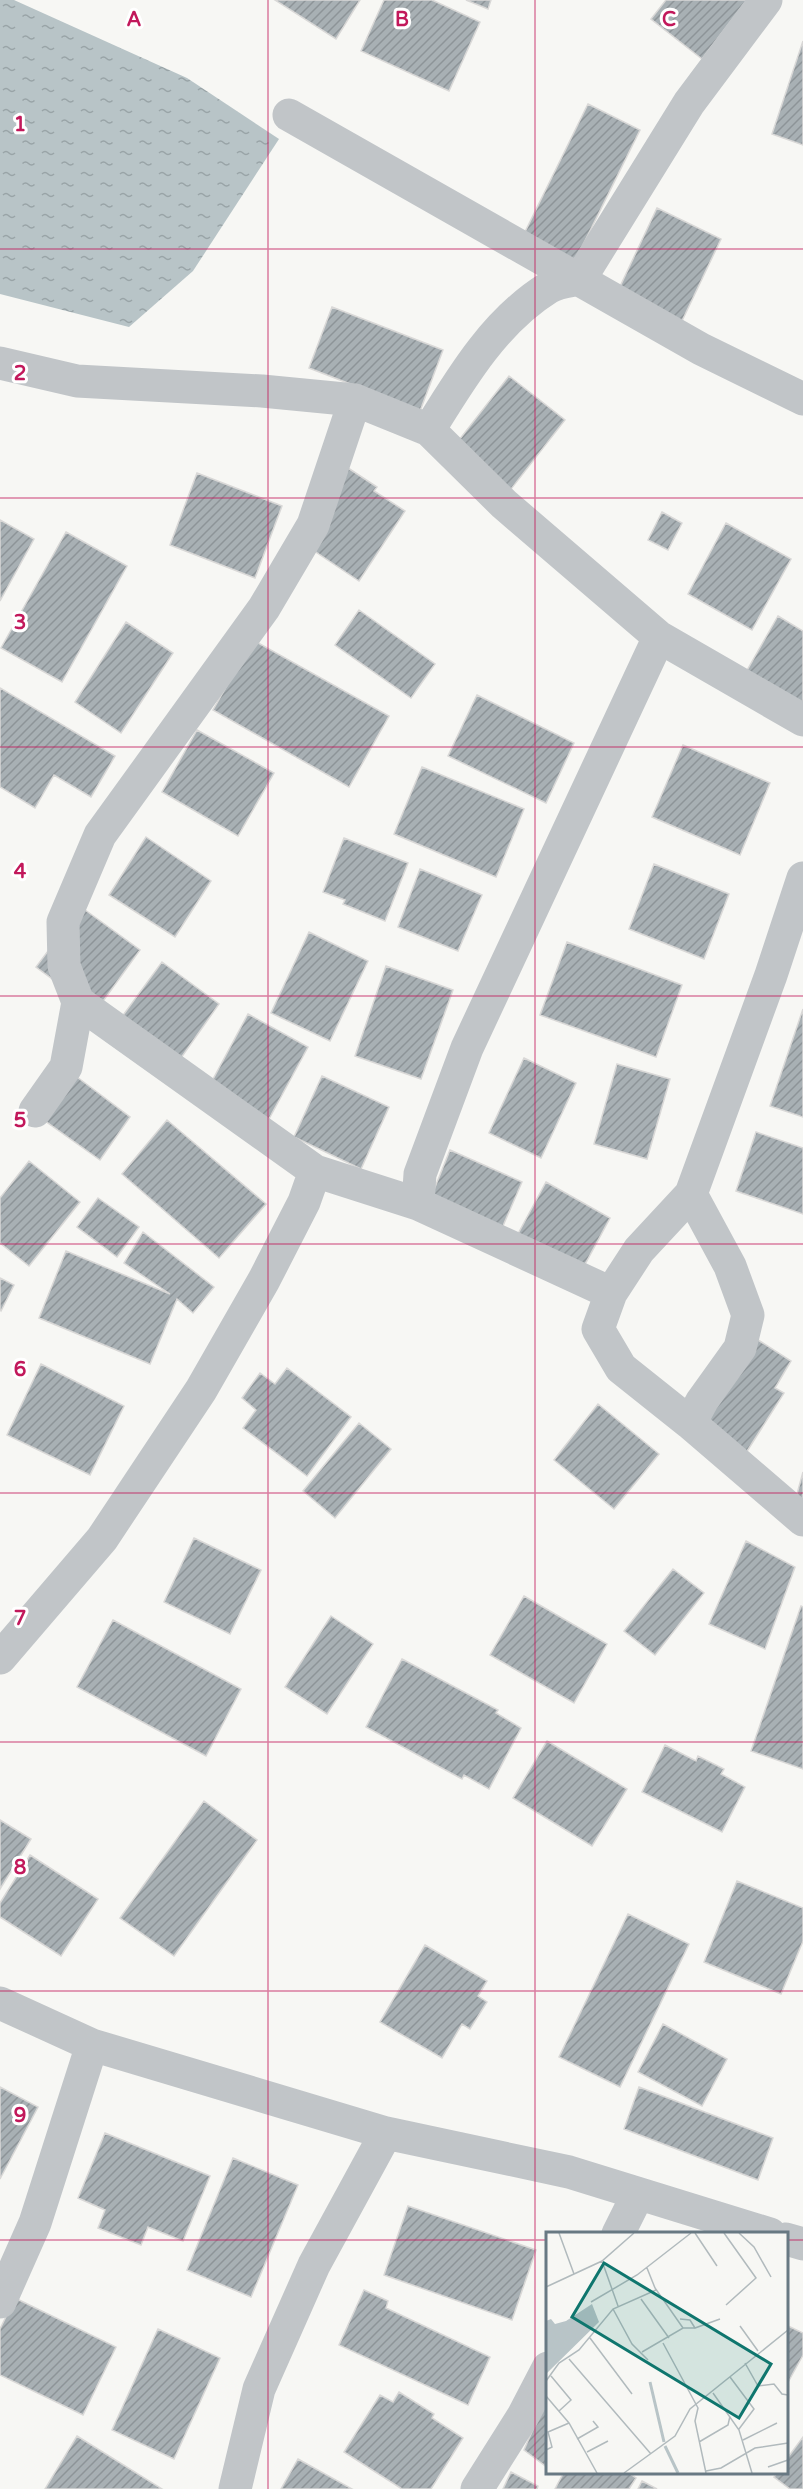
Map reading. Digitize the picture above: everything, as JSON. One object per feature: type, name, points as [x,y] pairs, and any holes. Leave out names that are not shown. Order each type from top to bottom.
[{"type":"street","points":[[429,430],[456,386],[505,322],[550,286],[580,279],[689,103],[766,0]]},
{"type":"street","points":[[289,115],[701,349],[803,399]]},
{"type":"street","points":[[0,363],[77,381],[262,391],[355,400],[429,430],[504,504],[659,637],[803,720]]},
{"type":"street","points":[[35,1111],[66,1067],[78,1002],[64,966],[63,922],[100,836],[264,608],[308,534],[355,400]]},
{"type":"street","points":[[418,1204],[420,1174],[467,1048],[659,637]]},
{"type":"street","points":[[803,878],[771,975],[691,1194],[639,1250],[611,1293],[598,1329],[621,1368],[690,1423],[803,1520]]},
{"type":"street","points":[[78,1002],[315,1171],[418,1204],[611,1293]]},
{"type":"street","points":[[0,1658],[102,1539],[201,1390],[264,1280],[304,1202],[315,1171]]},
{"type":"street","points":[[690,1423],[702,1401],[740,1348],[748,1315],[730,1266],[691,1194]]},
{"type":"street","points":[[0,2003],[92,2045],[386,2133],[569,2172],[763,2232]]},
{"type":"street","points":[[0,2302],[35,2223],[92,2045]]},
{"type":"street","points":[[235,2489],[259,2389],[314,2265],[386,2133]]},
{"type":"street","points":[[619,2232],[638,2194]]},
{"type":"street","points":[[788,2240],[803,2244]]},
{"type":"street","points":[[477,2489],[523,2416],[546,2372]]},
{"type":"water","points":[[0,0],[14,0],[187,78],[279,139],[193,271],[129,327],[0,294]]},
{"type":"building","points":[[275,0],[360,0],[336,39]]},
{"type":"building","points":[[384,0],[432,0],[480,22],[449,91],[361,51]]},
{"type":"building","points":[[466,0],[491,0],[488,9]]},
{"type":"building","points":[[666,0],[747,0],[702,59],[651,19]]},
{"type":"building","points":[[803,41],[803,145],[772,134]]},
{"type":"building","points":[[588,104],[640,130],[575,261],[523,236]]},
{"type":"building","points":[[657,208],[721,239],[681,323],[617,293]]},
{"type":"building","points":[[332,307],[443,350],[420,411],[309,368]]},
{"type":"building","points":[[509,376],[565,420],[504,498],[448,454]]},
{"type":"building","points":[[345,466],[377,487],[374,491],[405,511],[359,581],[298,540]]},
{"type":"building","points":[[197,473],[282,506],[255,578],[170,545]]},
{"type":"building","points":[[662,512],[682,523],[668,550],[648,540]]},
{"type":"building","points":[[0,520],[34,539],[0,601]]},
{"type":"building","points":[[726,523],[791,559],[752,630],[688,594]]},
{"type":"building","points":[[66,532],[127,566],[62,682],[1,648]]},
{"type":"building","points":[[359,610],[435,664],[411,698],[335,645]]},
{"type":"building","points":[[778,616],[803,631],[803,726],[737,688]]},
{"type":"building","points":[[126,622],[173,653],[121,733],[75,702]]},
{"type":"building","points":[[253,640],[389,716],[349,787],[213,710]]},
{"type":"building","points":[[0,688],[115,756],[91,797],[54,775],[35,808],[0,787]]},
{"type":"building","points":[[477,695],[574,743],[546,803],[448,756]]},
{"type":"building","points":[[197,730],[274,773],[238,836],[162,792]]},
{"type":"building","points":[[683,745],[770,783],[740,855],[652,817]]},
{"type":"building","points":[[422,767],[524,809],[496,877],[394,834]]},
{"type":"building","points":[[146,837],[211,881],[175,937],[109,895]]},
{"type":"building","points":[[344,838],[408,863],[385,921],[343,904],[345,900],[323,892]]},
{"type":"building","points":[[654,864],[729,894],[704,959],[629,929]]},
{"type":"building","points":[[420,869],[482,895],[458,951],[398,927]]},
{"type":"building","points":[[81,907],[140,950],[96,1011],[36,967]]},
{"type":"building","points":[[309,932],[368,961],[330,1041],[271,1013]]},
{"type":"building","points":[[567,942],[682,985],[656,1057],[540,1015]]},
{"type":"building","points":[[162,962],[219,1004],[164,1082],[105,1040]]},
{"type":"building","points":[[386,966],[453,990],[421,1079],[355,1056]]},
{"type":"building","points":[[803,1009],[803,1117],[770,1106]]},
{"type":"building","points":[[248,1014],[308,1047],[264,1128],[204,1096]]},
{"type":"building","points":[[524,1058],[576,1083],[541,1158],[489,1133]]},
{"type":"building","points":[[617,1064],[670,1079],[647,1159],[594,1144]]},
{"type":"building","points":[[73,1074],[130,1117],[100,1160],[41,1118]]},
{"type":"building","points":[[322,1076],[389,1107],[361,1169],[294,1137]]},
{"type":"building","points":[[167,1120],[266,1204],[219,1258],[122,1174]]},
{"type":"building","points":[[756,1132],[803,1148],[803,1214],[736,1191]]},
{"type":"building","points":[[450,1150],[522,1182],[496,1242],[425,1212]]},
{"type":"building","points":[[29,1161],[80,1202],[29,1266],[0,1243],[0,1198]]},
{"type":"building","points":[[546,1182],[610,1218],[576,1281],[512,1245]]},
{"type":"building","points":[[98,1198],[139,1227],[117,1257],[77,1227]]},
{"type":"building","points":[[143,1232],[214,1287],[193,1313],[177,1299],[150,1364],[39,1318],[66,1251],[170,1294],[124,1263]]},
{"type":"building","points":[[0,1278],[14,1285],[1,1311],[0,1310]]},
{"type":"building","points":[[755,1338],[791,1361],[775,1388],[784,1393],[737,1467],[696,1441]]},
{"type":"building","points":[[41,1364],[124,1406],[90,1475],[7,1435]]},
{"type":"building","points":[[287,1368],[351,1417],[307,1476],[243,1428],[256,1410],[242,1398],[260,1373],[275,1384]]},
{"type":"building","points":[[598,1404],[659,1454],[614,1509],[554,1460]]},
{"type":"building","points":[[359,1423],[391,1449],[335,1518],[303,1491]]},
{"type":"building","points":[[803,1472],[803,1507],[794,1505]]},
{"type":"building","points":[[194,1538],[261,1570],[230,1634],[164,1602]]},
{"type":"building","points":[[746,1541],[795,1567],[765,1649],[709,1624]]},
{"type":"building","points":[[673,1569],[704,1593],[655,1655],[624,1631]]},
{"type":"building","points":[[524,1596],[607,1644],[574,1703],[490,1655]]},
{"type":"building","points":[[801,1606],[803,1607],[803,1769],[751,1751]]},
{"type":"building","points":[[331,1616],[373,1644],[327,1714],[285,1687]]},
{"type":"building","points":[[113,1620],[241,1689],[206,1756],[77,1687]]},
{"type":"building","points":[[402,1659],[498,1710],[496,1713],[521,1728],[489,1789],[464,1775],[462,1779],[366,1727]]},
{"type":"building","points":[[547,1741],[627,1789],[592,1846],[513,1798]]},
{"type":"building","points":[[665,1745],[696,1761],[698,1756],[724,1769],[721,1774],[745,1787],[722,1832],[642,1792]]},
{"type":"building","points":[[204,1801],[257,1840],[174,1956],[120,1918]]},
{"type":"building","points":[[0,1820],[31,1839],[0,1889]]},
{"type":"building","points":[[30,1855],[98,1899],[61,1956],[0,1917],[0,1903]]},
{"type":"building","points":[[737,1881],[803,1908],[803,1941],[781,1994],[704,1962]]},
{"type":"building","points":[[628,1914],[689,1944],[620,2087],[559,2057]]},
{"type":"building","points":[[425,1945],[487,1981],[478,1996],[487,2002],[470,2029],[462,2024],[442,2058],[380,2022]]},
{"type":"building","points":[[663,2024],[727,2059],[702,2106],[638,2072]]},
{"type":"building","points":[[0,2087],[38,2107],[0,2179]]},
{"type":"building","points":[[639,2087],[773,2138],[758,2180],[624,2129]]},
{"type":"building","points":[[105,2133],[210,2176],[183,2241],[148,2227],[141,2245],[98,2228],[105,2210],[78,2198]]},
{"type":"building","points":[[233,2158],[298,2185],[251,2297],[187,2270]]},
{"type":"building","points":[[408,2206],[536,2250],[512,2320],[384,2275]]},
{"type":"building","points":[[364,2290],[388,2301],[386,2308],[490,2357],[468,2405],[339,2345]]},
{"type":"building","points":[[15,2298],[116,2347],[83,2415],[0,2375],[0,2329]]},
{"type":"building","points":[[788,2326],[803,2333],[803,2355],[788,2382]]},
{"type":"building","points":[[158,2329],[220,2358],[174,2459],[112,2430]]},
{"type":"building","points":[[399,2392],[434,2414],[432,2418],[463,2438],[431,2489],[402,2489],[344,2452],[380,2395],[393,2402]]},
{"type":"building","points":[[546,2400],[546,2466],[524,2450]]},
{"type":"building","points":[[77,2436],[162,2489],[45,2489]]},
{"type":"building","points":[[803,2437],[803,2489],[790,2489],[774,2477],[776,2474],[788,2474],[788,2457]]},
{"type":"building","points":[[298,2459],[352,2489],[281,2489]]},
{"type":"building","points":[[511,2472],[538,2486],[537,2489],[503,2489]]},
{"type":"building","points":[[563,2474],[630,2474],[636,2478],[629,2489],[555,2489]]},
{"type":"building","points":[[642,2481],[657,2489],[638,2489]]}]
